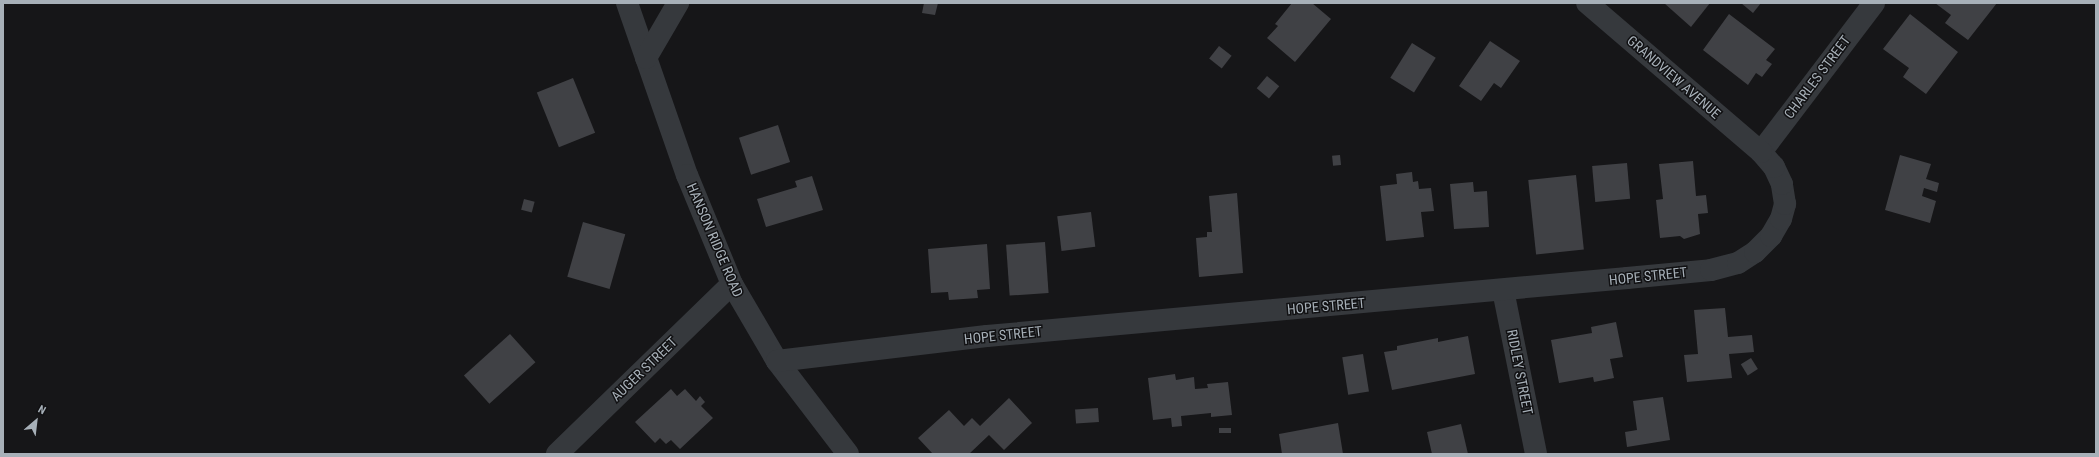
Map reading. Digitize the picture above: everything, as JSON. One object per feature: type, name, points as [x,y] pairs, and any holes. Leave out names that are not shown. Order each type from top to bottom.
[{"type":"street","name":"HANSON RIDGE ROAD","points":[[627,3],[688,175],[732,284],[777,361],[848,454]]},
{"type":"street","points":[[646,58],[678,3]]},
{"type":"street","name":"GRANDVIEW AVENUE","points":[[1587,3],[1761,152]]},
{"type":"street","name":"CHARLES STREET","points":[[1761,152],[1874,3]]},
{"type":"street","name":"HOPE STREET","points":[[777,361],[986,336],[1712,270],[1738,263],[1755,252],[1771,236],[1781,219],[1785,204],[1782,184],[1774,167],[1761,152]]},
{"type":"street","name":"AUGER STREET","points":[[557,454],[732,284]]},
{"type":"street","name":"RIDLEY STREET","points":[[1503,290],[1536,454]]},
{"type":"building","points":[[924,3],[938,3],[935,15],[922,13]]},
{"type":"building","points":[[1292,3],[1312,3],[1331,19],[1295,62],[1267,38],[1278,26],[1275,24]]},
{"type":"building","points":[[1664,3],[1710,3],[1691,27]]},
{"type":"building","points":[[1741,3],[1761,3],[1753,13]]},
{"type":"building","points":[[1935,3],[1997,3],[1968,40],[1945,23],[1951,15]]},
{"type":"building","points":[[1729,14],[1775,49],[1766,60],[1772,64],[1762,77],[1756,73],[1748,85],[1703,50]]},
{"type":"building","points":[[1910,14],[1958,52],[1926,94],[1903,77],[1909,68],[1883,49]]},
{"type":"building","points":[[1490,41],[1520,61],[1501,88],[1494,83],[1481,101],[1459,86]]},
{"type":"building","points":[[1412,43],[1436,58],[1414,93],[1390,78]]},
{"type":"building","points":[[1219,46],[1232,56],[1222,68],[1209,59]]},
{"type":"building","points":[[1267,76],[1279,86],[1269,99],[1257,88]]},
{"type":"building","points":[[573,78],[595,133],[559,147],[537,93]]},
{"type":"building","points":[[778,125],[790,162],[751,175],[739,138]]},
{"type":"building","points":[[1340,155],[1341,165],[1333,166],[1332,156]]},
{"type":"building","points":[[1900,155],[1931,164],[1926,179],[1939,183],[1937,192],[1924,188],[1922,196],[1936,201],[1930,223],[1885,210]]},
{"type":"building","points":[[1693,161],[1696,196],[1706,195],[1708,213],[1698,214],[1700,234],[1684,239],[1680,236],[1660,238],[1656,200],[1663,199],[1659,164]]},
{"type":"building","points":[[1627,163],[1630,199],[1595,202],[1592,166]]},
{"type":"building","points":[[1412,172],[1413,182],[1418,181],[1419,189],[1431,188],[1434,211],[1421,212],[1424,237],[1386,241],[1380,186],[1397,184],[1396,174]]},
{"type":"building","points":[[1576,175],[1584,250],[1536,255],[1528,180]]},
{"type":"building","points":[[812,176],[823,210],[766,227],[757,199],[797,187],[795,181]]},
{"type":"building","points":[[1473,182],[1474,192],[1487,191],[1489,227],[1454,229],[1450,184]]},
{"type":"building","points":[[1237,193],[1243,273],[1199,277],[1196,238],[1207,237],[1207,232],[1212,232],[1209,196]]},
{"type":"building","points":[[524,199],[535,202],[532,212],[521,210]]},
{"type":"building","points":[[1091,212],[1095,247],[1062,251],[1057,216]]},
{"type":"building","points":[[583,222],[625,234],[610,289],[567,277]]},
{"type":"building","points":[[1045,242],[1049,293],[1010,296],[1006,245]]},
{"type":"building","points":[[987,244],[990,289],[977,290],[978,298],[949,300],[948,292],[931,293],[928,249]]},
{"type":"building","points":[[1725,308],[1728,337],[1752,335],[1754,352],[1729,354],[1732,378],[1687,382],[1684,355],[1698,354],[1694,310]]},
{"type":"building","points":[[1616,322],[1623,357],[1610,359],[1614,378],[1594,382],[1593,377],[1559,383],[1551,340],[1592,333],[1591,327]]},
{"type":"building","points":[[510,334],[535,362],[489,404],[464,375]]},
{"type":"building","points":[[1468,336],[1475,374],[1392,390],[1384,352],[1397,350],[1397,346],[1438,338],[1438,342]]},
{"type":"building","points":[[1363,354],[1369,392],[1348,395],[1342,357]]},
{"type":"building","points":[[1751,358],[1758,369],[1748,375],[1741,364]]},
{"type":"building","points":[[1175,374],[1176,380],[1194,377],[1195,389],[1208,388],[1207,384],[1228,382],[1232,415],[1211,417],[1211,413],[1181,416],[1182,426],[1172,427],[1171,418],[1153,420],[1148,378]]},
{"type":"building","points":[[671,389],[677,396],[685,389],[696,401],[700,396],[705,402],[701,406],[713,418],[680,449],[671,440],[666,444],[660,438],[655,443],[635,422]]},
{"type":"building","points":[[1663,397],[1670,440],[1627,447],[1625,432],[1637,430],[1633,401]]},
{"type":"building","points":[[1009,398],[1032,423],[1004,450],[989,435],[969,454],[933,454],[918,438],[949,410],[964,426],[972,418],[980,426]]},
{"type":"building","points":[[1098,408],[1099,422],[1076,424],[1075,410]]},
{"type":"building","points":[[1338,423],[1343,454],[1282,454],[1279,434]]},
{"type":"building","points":[[1461,424],[1468,454],[1432,454],[1427,432]]},
{"type":"building","points":[[1219,428],[1231,428],[1231,433],[1219,433]]}]
